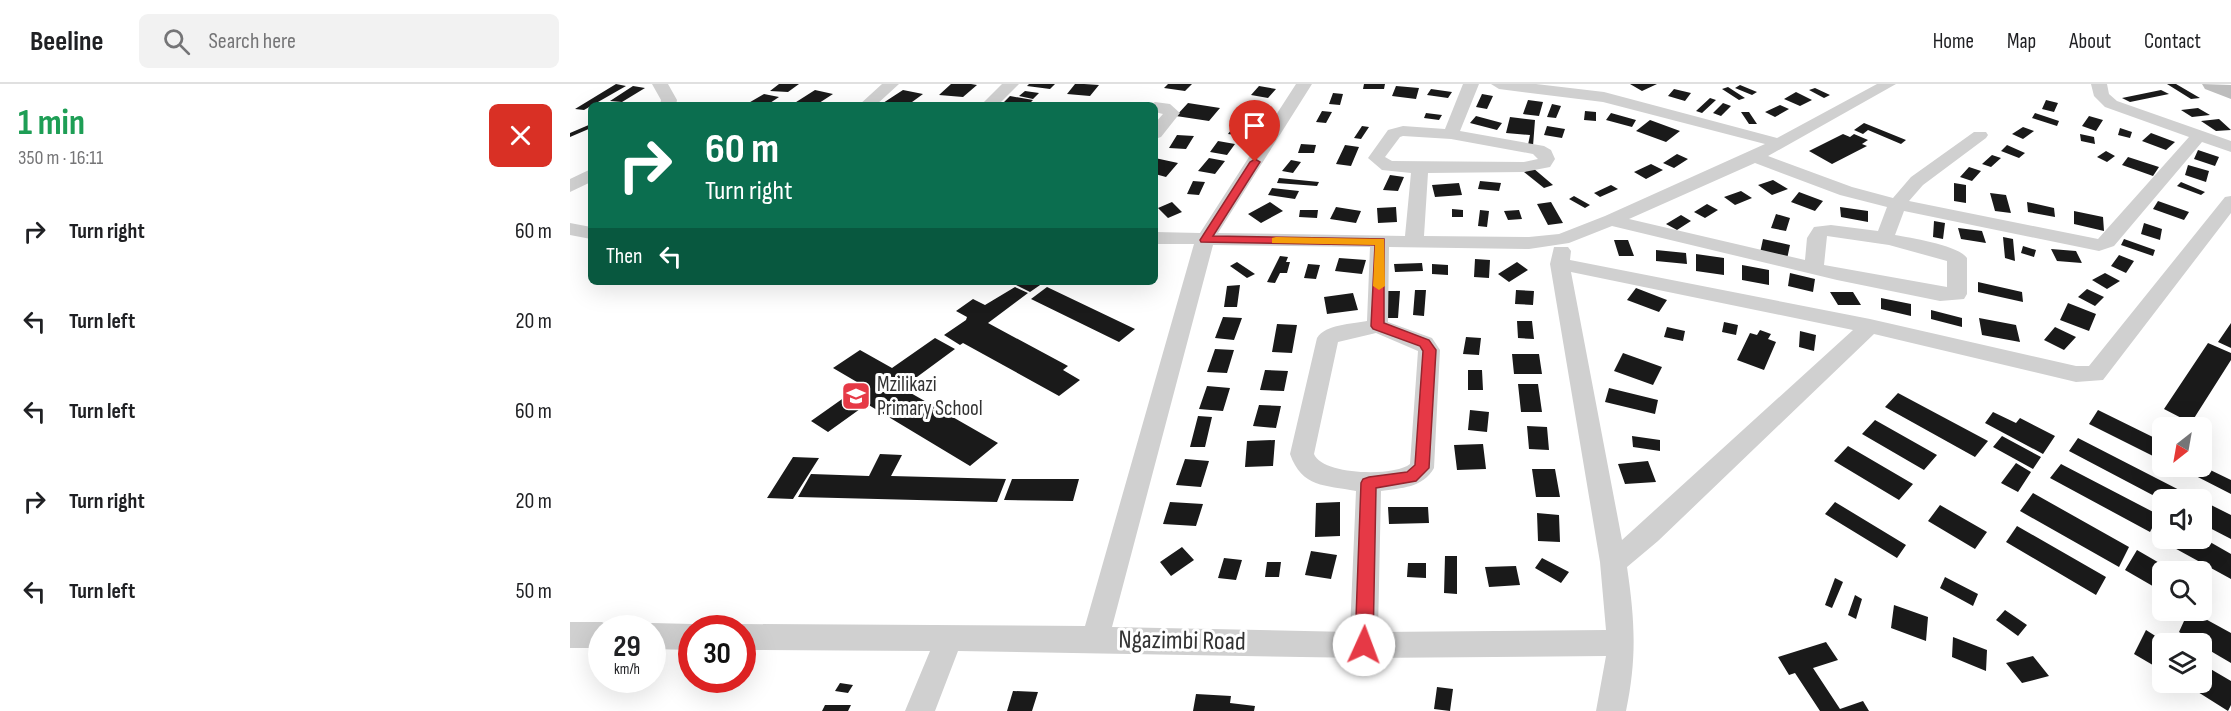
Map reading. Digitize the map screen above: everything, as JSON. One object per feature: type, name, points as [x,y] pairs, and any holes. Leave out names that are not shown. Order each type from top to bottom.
[{"type":"street","points":[[660,84],[669,102]]},
{"type":"street","points":[[870,102],[891,84]]},
{"type":"street","points":[[992,102],[1011,84]]},
{"type":"street","points":[[1095,639],[1205,240],[1304,84]]},
{"type":"street","points":[[1451,134],[1471,84]]},
{"type":"street","points":[[1499,84],[1605,91],[1779,143]]},
{"type":"street","points":[[2099,84],[2102,96],[2111,104],[2231,147]]},
{"type":"street","points":[[2213,84],[2231,93]]},
{"type":"street","points":[[1158,238],[1529,243],[1562,239],[1754,157],[1882,85]]},
{"type":"street","points":[[1158,107],[1164,107],[1172,113],[1158,130]]},
{"type":"street","points":[[1403,131],[1451,134],[1538,150],[1545,154],[1547,159],[1544,162],[1524,167],[1420,168],[1388,166],[1376,158],[1394,133],[1403,131]]},
{"type":"street","points":[[1884,240],[1898,204],[1917,181],[1980,135]]},
{"type":"street","points":[[1754,157],[1846,191],[1898,204],[2099,245],[2107,242],[2199,136]]},
{"type":"street","points":[[1414,241],[1420,168]]},
{"type":"street","points":[[570,187],[588,176]]},
{"type":"street","points":[[1560,264],[1870,326],[2076,374],[2095,374],[2231,201]]},
{"type":"street","points":[[1611,220],[1814,268],[1940,294],[1957,294],[1957,258],[1938,250],[1833,230],[1821,231],[1816,238],[1814,268]]},
{"type":"street","points":[[570,230],[588,233]]},
{"type":"street","points":[[1562,239],[1560,264],[1612,564],[1622,643],[1611,711]]},
{"type":"street","points":[[1377,326],[1380,241]]},
{"type":"street","points":[[1377,326],[1424,343],[1429,350],[1422,468],[1411,477],[1369,483],[1317,474],[1306,465],[1302,454],[1328,338],[1336,334],[1377,326]]},
{"type":"street","points":[[1612,564],[1870,326]]},
{"type":"street","points":[[1364,645],[1369,483]]},
{"type":"street","points":[[570,635],[588,635]]},
{"type":"street","name":"Ngazimbi Road","points":[[756,637],[1095,639],[1364,645],[1622,643]]},
{"type":"street","points":[[920,711],[948,640]]},
{"type":"building","points":[[616,84],[626,86],[598,102],[588,102],[588,108],[584,110],[575,109]]},
{"type":"building","points":[[779,84],[799,84],[788,92],[770,91]]},
{"type":"building","points":[[951,84],[977,85],[963,97],[939,95]]},
{"type":"building","points":[[1029,84],[1055,84],[1050,89],[1027,86]]},
{"type":"building","points":[[1075,84],[1099,85],[1090,96],[1067,94]]},
{"type":"building","points":[[1168,84],[1192,84],[1185,91],[1164,88]]},
{"type":"building","points":[[1364,84],[1385,84],[1384,89],[1363,89]]},
{"type":"building","points":[[1630,84],[1657,84],[1642,91]]},
{"type":"building","points":[[2167,84],[2176,84],[2200,98],[2191,99]]},
{"type":"building","points":[[1740,85],[1757,92],[1752,95],[1735,88]]},
{"type":"building","points":[[633,86],[645,88],[622,102],[610,101]]},
{"type":"building","points":[[1259,86],[1276,89],[1268,98],[1251,95]]},
{"type":"building","points":[[1396,86],[1419,88],[1416,99],[1392,96]]},
{"type":"building","points":[[1728,87],[1745,98],[1739,100],[1722,89]]},
{"type":"building","points":[[1815,88],[1830,95],[1824,98],[1809,90]]},
{"type":"building","points":[[1431,89],[1452,92],[1448,98],[1427,95]]},
{"type":"building","points":[[1674,89],[1691,93],[1685,101],[1668,96]]},
{"type":"building","points":[[815,90],[833,94],[821,102],[796,102]]},
{"type":"building","points":[[903,90],[923,94],[912,102],[885,102]]},
{"type":"building","points":[[2161,90],[2169,94],[2130,102],[2122,98]]},
{"type":"building","points":[[1025,91],[1039,93],[1033,99],[1019,96]]},
{"type":"building","points":[[1796,92],[1812,100],[1800,106],[1784,99]]},
{"type":"building","points":[[1333,93],[1343,94],[1340,105],[1329,104]]},
{"type":"building","points":[[764,94],[779,97],[772,102],[750,102]]},
{"type":"building","points":[[1482,94],[1493,96],[1487,109],[1476,107]]},
{"type":"building","points":[[1010,96],[1033,100],[1031,102],[1004,102]]},
{"type":"building","points":[[1710,98],[1716,100],[1702,113],[1696,111]]},
{"type":"building","points":[[1528,100],[1543,102],[1539,116],[1523,114]]},
{"type":"building","points":[[2046,100],[2058,103],[2054,112],[2042,109]]},
{"type":"building","points":[[1248,101],[1266,105],[1254,117],[1236,113]]},
{"type":"building","points":[[1188,103],[1220,108],[1209,121],[1176,116]]},
{"type":"building","points":[[1723,103],[1731,106],[1721,116],[1713,113]]},
{"type":"building","points":[[1552,104],[1561,106],[1556,118],[1547,117]]},
{"type":"building","points":[[1780,105],[1789,109],[1775,117],[1765,112]]},
{"type":"building","points":[[2198,108],[2210,115],[2192,117],[2181,110]]},
{"type":"building","points":[[1322,111],[1332,112],[1326,123],[1316,122]]},
{"type":"building","points":[[1585,111],[1596,112],[1596,121],[1584,120]]},
{"type":"building","points":[[1741,112],[1749,112],[1757,124],[1749,124]]},
{"type":"building","points":[[1426,113],[1442,115],[1439,120],[1424,118]]},
{"type":"building","points":[[1611,113],[1636,120],[1632,127],[1606,120]]},
{"type":"building","points":[[2035,113],[2059,121],[2057,126],[2032,118]]},
{"type":"building","points":[[1476,116],[1502,123],[1497,130],[1470,123]]},
{"type":"building","points":[[2089,116],[2103,120],[2096,131],[2082,126]]},
{"type":"building","points":[[1510,117],[1535,120],[1533,146],[1528,145],[1530,135],[1506,133]]},
{"type":"building","points":[[2219,119],[2231,130],[2216,131],[2201,121]]},
{"type":"building","points":[[1650,120],[1680,131],[1666,142],[1636,131]]},
{"type":"building","points":[[1236,123],[1249,125],[1241,136],[1228,134]]},
{"type":"building","points":[[1864,123],[1906,140],[1901,144],[1868,130],[1863,134],[1854,130]]},
{"type":"building","points":[[588,125],[588,129],[570,137],[570,133]]},
{"type":"building","points":[[1362,126],[1369,127],[1361,139],[1354,138]]},
{"type":"building","points":[[1547,126],[1565,129],[1562,138],[1544,135]]},
{"type":"building","points":[[2023,127],[2034,131],[2023,139],[2012,134]]},
{"type":"building","points":[[2120,128],[2132,132],[2130,138],[2118,135]]},
{"type":"building","points":[[2151,133],[2175,142],[2166,150],[2142,141]]},
{"type":"building","points":[[1843,134],[1850,137],[1854,134],[1868,140],[1862,144],[1867,146],[1832,164],[1809,151]]},
{"type":"building","points":[[2080,134],[2094,137],[2095,144],[2081,141]]},
{"type":"building","points":[[1177,135],[1194,136],[1186,149],[1169,148]]},
{"type":"building","points":[[1218,141],[1235,144],[1227,155],[1210,152]]},
{"type":"building","points":[[1301,144],[1316,145],[1314,153],[1298,153]]},
{"type":"building","points":[[1345,145],[1359,147],[1351,166],[1336,164]]},
{"type":"building","points":[[2007,145],[2025,153],[2019,158],[2001,151]]},
{"type":"building","points":[[2198,150],[2219,157],[2215,166],[2194,159]]},
{"type":"building","points":[[2106,151],[2115,156],[2107,162],[2097,157]]},
{"type":"building","points":[[1677,154],[1688,159],[1674,168],[1663,163]]},
{"type":"building","points":[[1992,155],[2001,158],[1991,167],[1982,164]]},
{"type":"building","points":[[2128,157],[2159,167],[2153,176],[2122,165]]},
{"type":"building","points":[[1209,158],[1225,161],[1215,174],[1198,171]]},
{"type":"building","points":[[1158,159],[1178,163],[1166,177],[1158,175]]},
{"type":"building","points":[[1291,160],[1301,162],[1293,173],[1282,171]]},
{"type":"building","points":[[1651,164],[1663,170],[1646,179],[1634,172]]},
{"type":"building","points":[[2188,165],[2209,171],[2206,182],[2185,175]]},
{"type":"building","points":[[1969,167],[1981,171],[1972,181],[1960,177]]},
{"type":"building","points":[[1533,168],[1553,185],[1544,188],[1524,172]]},
{"type":"building","points":[[1390,175],[1404,177],[1398,191],[1383,190]]},
{"type":"building","points":[[1279,178],[1319,182],[1317,186],[1277,183]]},
{"type":"building","points":[[1773,180],[1788,189],[1772,195],[1758,185]]},
{"type":"building","points":[[1193,181],[1205,182],[1199,195],[1187,194]]},
{"type":"building","points":[[1480,181],[1501,183],[1499,191],[1478,189]]},
{"type":"building","points":[[2181,182],[2205,192],[2201,195],[2177,186]]},
{"type":"building","points":[[1459,183],[1462,195],[1435,197],[1432,185]]},
{"type":"building","points":[[1954,183],[1966,185],[1966,203],[1954,201]]},
{"type":"building","points":[[1611,185],[1618,189],[1600,197],[1594,193]]},
{"type":"building","points":[[1272,188],[1299,191],[1295,199],[1268,195]]},
{"type":"building","points":[[1741,191],[1752,198],[1735,205],[1724,197]]},
{"type":"building","points":[[1799,192],[1823,201],[1815,211],[1791,202]]},
{"type":"building","points":[[1990,193],[2006,195],[2011,213],[1995,211]]},
{"type":"building","points":[[1574,196],[1590,205],[1585,208],[1569,199]]},
{"type":"building","points":[[2158,201],[2189,212],[2184,220],[2153,209]]},
{"type":"building","points":[[1172,202],[1182,212],[1168,218],[1158,208]]},
{"type":"building","points":[[1270,202],[1283,211],[1261,223],[1248,214]]},
{"type":"building","points":[[1551,202],[1563,223],[1548,225],[1537,204]]},
{"type":"building","points":[[2027,202],[2054,208],[2055,217],[2028,212]]},
{"type":"building","points":[[1707,204],[1718,210],[1705,218],[1694,212]]},
{"type":"building","points":[[1336,207],[1361,211],[1356,223],[1330,219]]},
{"type":"building","points":[[1396,207],[1397,222],[1378,223],[1377,208]]},
{"type":"building","points":[[1840,207],[1868,211],[1868,222],[1841,217]]},
{"type":"building","points":[[1452,209],[1463,210],[1463,217],[1452,217]]},
{"type":"building","points":[[1300,210],[1318,210],[1317,218],[1299,217]]},
{"type":"building","points":[[1480,210],[1489,211],[1487,227],[1478,226]]},
{"type":"building","points":[[1519,210],[1522,219],[1508,220],[1504,211]]},
{"type":"building","points":[[2074,211],[2103,217],[2104,231],[2074,224]]},
{"type":"building","points":[[1776,214],[1790,218],[1786,231],[1771,228]]},
{"type":"building","points":[[1681,215],[1691,221],[1677,230],[1666,224]]},
{"type":"building","points":[[1934,221],[1945,223],[1943,239],[1933,237]]},
{"type":"building","points":[[2144,223],[2162,229],[2160,240],[2141,234]]},
{"type":"building","points":[[1958,228],[1982,231],[1986,243],[1961,239]]},
{"type":"building","points":[[2003,237],[2013,239],[2015,261],[2005,258]]},
{"type":"building","points":[[1763,239],[1790,245],[1787,259],[1760,253]]},
{"type":"building","points":[[2124,239],[2155,250],[2153,256],[2121,245]]},
{"type":"building","points":[[1614,240],[1628,240],[1634,256],[1619,256]]},
{"type":"building","points":[[2023,246],[2036,250],[2034,257],[2021,253]]},
{"type":"building","points":[[2051,249],[2076,251],[2082,263],[2057,261]]},
{"type":"building","points":[[1656,250],[1686,253],[1687,264],[1656,261]]},
{"type":"building","points":[[1696,254],[1724,258],[1724,275],[1696,271]]},
{"type":"building","points":[[2119,255],[2134,261],[2126,273],[2111,266]]},
{"type":"building","points":[[1280,256],[1288,257],[1286,262],[1290,262],[1287,273],[1280,273],[1275,283],[1267,282]]},
{"type":"building","points":[[1339,258],[1366,260],[1362,274],[1335,271]]},
{"type":"building","points":[[1475,259],[1490,260],[1489,278],[1474,277]]},
{"type":"building","points":[[1237,262],[1255,274],[1247,278],[1230,266]]},
{"type":"building","points":[[1517,262],[1528,270],[1509,282],[1498,274]]},
{"type":"building","points":[[1422,263],[1423,271],[1395,272],[1394,264]]},
{"type":"building","points":[[1308,264],[1320,265],[1316,279],[1304,278]]},
{"type":"building","points":[[1432,264],[1448,265],[1448,275],[1432,274]]},
{"type":"building","points":[[1742,265],[1769,270],[1769,285],[1742,280]]},
{"type":"building","points":[[1790,273],[1815,279],[1813,292],[1788,286]]},
{"type":"building","points":[[2105,273],[2120,281],[2107,289],[2092,280]]},
{"type":"building","points":[[1978,282],[2022,292],[2023,302],[1978,292]]},
{"type":"building","points":[[1016,285],[1040,285],[1030,292]]},
{"type":"building","points":[[1240,285],[1237,307],[1224,307],[1227,286]]},
{"type":"building","points":[[1015,287],[1028,293],[988,323],[1068,366],[1063,370],[1080,380],[1059,396],[963,343],[960,345],[944,335],[966,320],[967,317],[956,311],[973,299],[985,305]]},
{"type":"building","points":[[1047,287],[1135,329],[1119,342],[1031,299]]},
{"type":"building","points":[[1636,288],[1667,300],[1659,312],[1627,300]]},
{"type":"building","points":[[2087,289],[2104,297],[2095,306],[2078,297]]},
{"type":"building","points":[[1415,290],[1426,290],[1424,316],[1413,315]]},
{"type":"building","points":[[1516,290],[1534,291],[1533,305],[1515,304]]},
{"type":"building","points":[[1388,291],[1400,291],[1398,318],[1386,318]]},
{"type":"building","points":[[1830,292],[1853,292],[1861,305],[1838,305]]},
{"type":"building","points":[[1353,293],[1358,310],[1327,314],[1324,297]]},
{"type":"building","points":[[1881,298],[1911,304],[1911,316],[1881,309]]},
{"type":"building","points":[[2068,303],[2096,314],[2089,331],[2060,320]]},
{"type":"building","points":[[1931,310],[1962,318],[1962,327],[1931,319]]},
{"type":"building","points":[[1223,317],[1242,318],[1234,340],[1215,338]]},
{"type":"building","points":[[1979,318],[2016,325],[2020,342],[1982,335]]},
{"type":"building","points":[[1517,321],[1532,321],[1534,339],[1518,338]]},
{"type":"building","points":[[1724,322],[1738,325],[1736,335],[1722,332]]},
{"type":"building","points":[[2231,323],[2231,348],[2218,342]]},
{"type":"building","points":[[1277,324],[1297,325],[1292,353],[1272,352]]},
{"type":"building","points":[[1667,327],[1685,331],[1683,341],[1664,337]]},
{"type":"building","points":[[2055,327],[2076,337],[2064,350],[2044,340]]},
{"type":"building","points":[[1760,330],[1771,334],[1768,339],[1776,342],[1764,370],[1737,360],[1750,333],[1757,335]]},
{"type":"building","points":[[1800,331],[1816,335],[1814,351],[1799,347]]},
{"type":"building","points":[[1466,337],[1481,338],[1479,355],[1463,354]]},
{"type":"building","points":[[935,338],[955,349],[902,388],[998,443],[970,466],[867,404],[828,432],[811,421],[862,385],[833,368],[860,350],[892,368]]},
{"type":"building","points":[[2208,343],[2231,353],[2231,360],[2195,417],[2179,417],[2164,409]]},
{"type":"building","points":[[1215,349],[1234,350],[1227,373],[1207,372]]},
{"type":"building","points":[[1623,353],[1662,367],[1653,385],[1614,371]]},
{"type":"building","points":[[1512,354],[1539,354],[1542,374],[1514,374]]},
{"type":"building","points":[[1265,370],[1288,371],[1284,391],[1260,390]]},
{"type":"building","points":[[1468,370],[1482,370],[1483,390],[1468,390]]},
{"type":"building","points":[[1518,384],[1538,384],[1542,412],[1521,412]]},
{"type":"building","points":[[1207,386],[1230,388],[1223,411],[1199,409]]},
{"type":"building","points":[[1609,388],[1658,400],[1655,414],[1605,402]]},
{"type":"building","points":[[1898,393],[1988,441],[1975,457],[1885,407]]},
{"type":"building","points":[[1259,405],[1281,406],[1276,428],[1253,426]]},
{"type":"building","points":[[1470,410],[1489,412],[1487,432],[1468,430]]},
{"type":"building","points":[[2098,410],[2152,437],[2152,456],[2089,424]]},
{"type":"building","points":[[1993,412],[2016,423],[2020,418],[2055,436],[2043,454],[1985,423]]},
{"type":"building","points":[[1198,416],[1212,417],[1205,447],[1190,447]]},
{"type":"building","points":[[1875,420],[1937,455],[1924,470],[1862,434]]},
{"type":"building","points":[[1527,426],[1547,427],[1549,450],[1529,449]]},
{"type":"building","points":[[1632,436],[1660,440],[1660,451],[1633,447]]},
{"type":"building","points":[[2002,436],[2041,457],[2033,469],[1993,447]]},
{"type":"building","points":[[2078,438],[2177,489],[2152,489],[2152,495],[2069,451]]},
{"type":"building","points":[[1275,440],[1273,466],[1245,467],[1247,441]]},
{"type":"building","points":[[1483,444],[1486,469],[1457,470],[1454,445]]},
{"type":"building","points":[[1848,446],[1913,484],[1899,500],[1834,461]]},
{"type":"building","points":[[880,454],[902,455],[891,476],[1006,479],[997,502],[798,497],[811,474],[869,476]]},
{"type":"building","points":[[793,457],[819,458],[793,499],[767,498]]},
{"type":"building","points":[[1185,459],[1209,461],[1201,487],[1176,485]]},
{"type":"building","points":[[1648,461],[1656,482],[1625,484],[1618,464]]},
{"type":"building","points":[[2016,463],[2031,472],[2018,492],[2001,483]]},
{"type":"building","points":[[2061,464],[2152,511],[2152,528],[2150,532],[2050,478]]},
{"type":"building","points":[[1532,469],[1555,469],[1560,497],[1536,497]]},
{"type":"building","points":[[2212,471],[2231,480],[2231,494],[2198,477],[2212,477]]},
{"type":"building","points":[[1012,479],[1079,479],[1073,501],[1004,500]]},
{"type":"building","points":[[2033,493],[2129,547],[2119,567],[2020,511]]},
{"type":"building","points":[[1170,502],[1203,504],[1196,526],[1163,524]]},
{"type":"building","points":[[1340,502],[1340,536],[1315,537],[1316,503]]},
{"type":"building","points":[[1835,502],[1906,545],[1897,558],[1825,514]]},
{"type":"building","points":[[1940,505],[1987,532],[1975,549],[1928,521]]},
{"type":"building","points":[[2212,506],[2231,515],[2231,539],[2212,529]]},
{"type":"building","points":[[1388,507],[1428,507],[1429,523],[1389,524]]},
{"type":"building","points":[[1537,513],[1559,515],[1560,542],[1538,541]]},
{"type":"building","points":[[2017,526],[2106,577],[2096,595],[2006,542]]},
{"type":"building","points":[[2212,543],[2231,554],[2231,579],[2212,569],[2212,561],[2198,561],[2176,549],[2212,549]]},
{"type":"building","points":[[1182,547],[1194,560],[1171,576],[1160,562]]},
{"type":"building","points":[[2137,550],[2156,561],[2152,561],[2152,586],[2125,570]]},
{"type":"building","points":[[1311,551],[1337,555],[1331,579],[1305,575]]},
{"type":"building","points":[[1445,556],[1457,556],[1457,594],[1444,593]]},
{"type":"building","points":[[1224,558],[1242,560],[1236,580],[1218,578]]},
{"type":"building","points":[[1542,558],[1569,572],[1561,583],[1535,568]]},
{"type":"building","points":[[1267,562],[1281,562],[1279,577],[1265,577]]},
{"type":"building","points":[[1408,563],[1426,563],[1426,578],[1407,577]]},
{"type":"building","points":[[1516,566],[1520,585],[1489,587],[1485,567]]},
{"type":"building","points":[[1945,577],[1978,594],[1973,606],[1940,588]]},
{"type":"building","points":[[1835,578],[1843,582],[1832,608],[1825,605]]},
{"type":"building","points":[[1855,595],[1862,599],[1856,619],[1848,615]]},
{"type":"building","points":[[1894,605],[1928,617],[1926,641],[1891,628]]},
{"type":"building","points":[[2005,610],[2027,625],[2018,636],[1996,620]]},
{"type":"building","points":[[2184,621],[2209,621],[2231,633],[2231,663],[2212,652],[2212,633],[2179,632]]},
{"type":"building","points":[[2146,630],[2152,634],[2152,665],[2134,654]]},
{"type":"building","points":[[1953,637],[1987,650],[1986,671],[1952,657]]},
{"type":"building","points":[[1826,642],[1838,660],[1813,668],[1840,709],[1863,701],[1869,711],[1820,711],[1795,673],[1789,675],[1778,657]]},
{"type":"building","points":[[2033,656],[2049,676],[2022,683],[2006,663]]},
{"type":"building","points":[[2212,670],[2231,681],[2231,705],[2228,711],[2199,693],[2212,693]]},
{"type":"building","points":[[840,683],[853,685],[848,693],[835,691]]},
{"type":"building","points":[[1437,687],[1453,689],[1450,711],[1434,709]]},
{"type":"building","points":[[1013,691],[1038,692],[1032,711],[1007,711]]},
{"type":"building","points":[[1196,694],[1231,696],[1230,703],[1255,706],[1254,711],[1193,711]]},
{"type":"building","points":[[825,705],[851,705],[848,711],[822,711]]},
{"type":"slow traffic","points":[[1276,240],[1380,241],[1379,286]]},
{"type":"place","name":"Mzilikazi Primary School","points":[[856,396]]},
{"type":"route","points":[[1255,162],[1205,240],[1380,241],[1377,326],[1424,343],[1429,350],[1422,468],[1411,477],[1369,483],[1364,645]]}]
